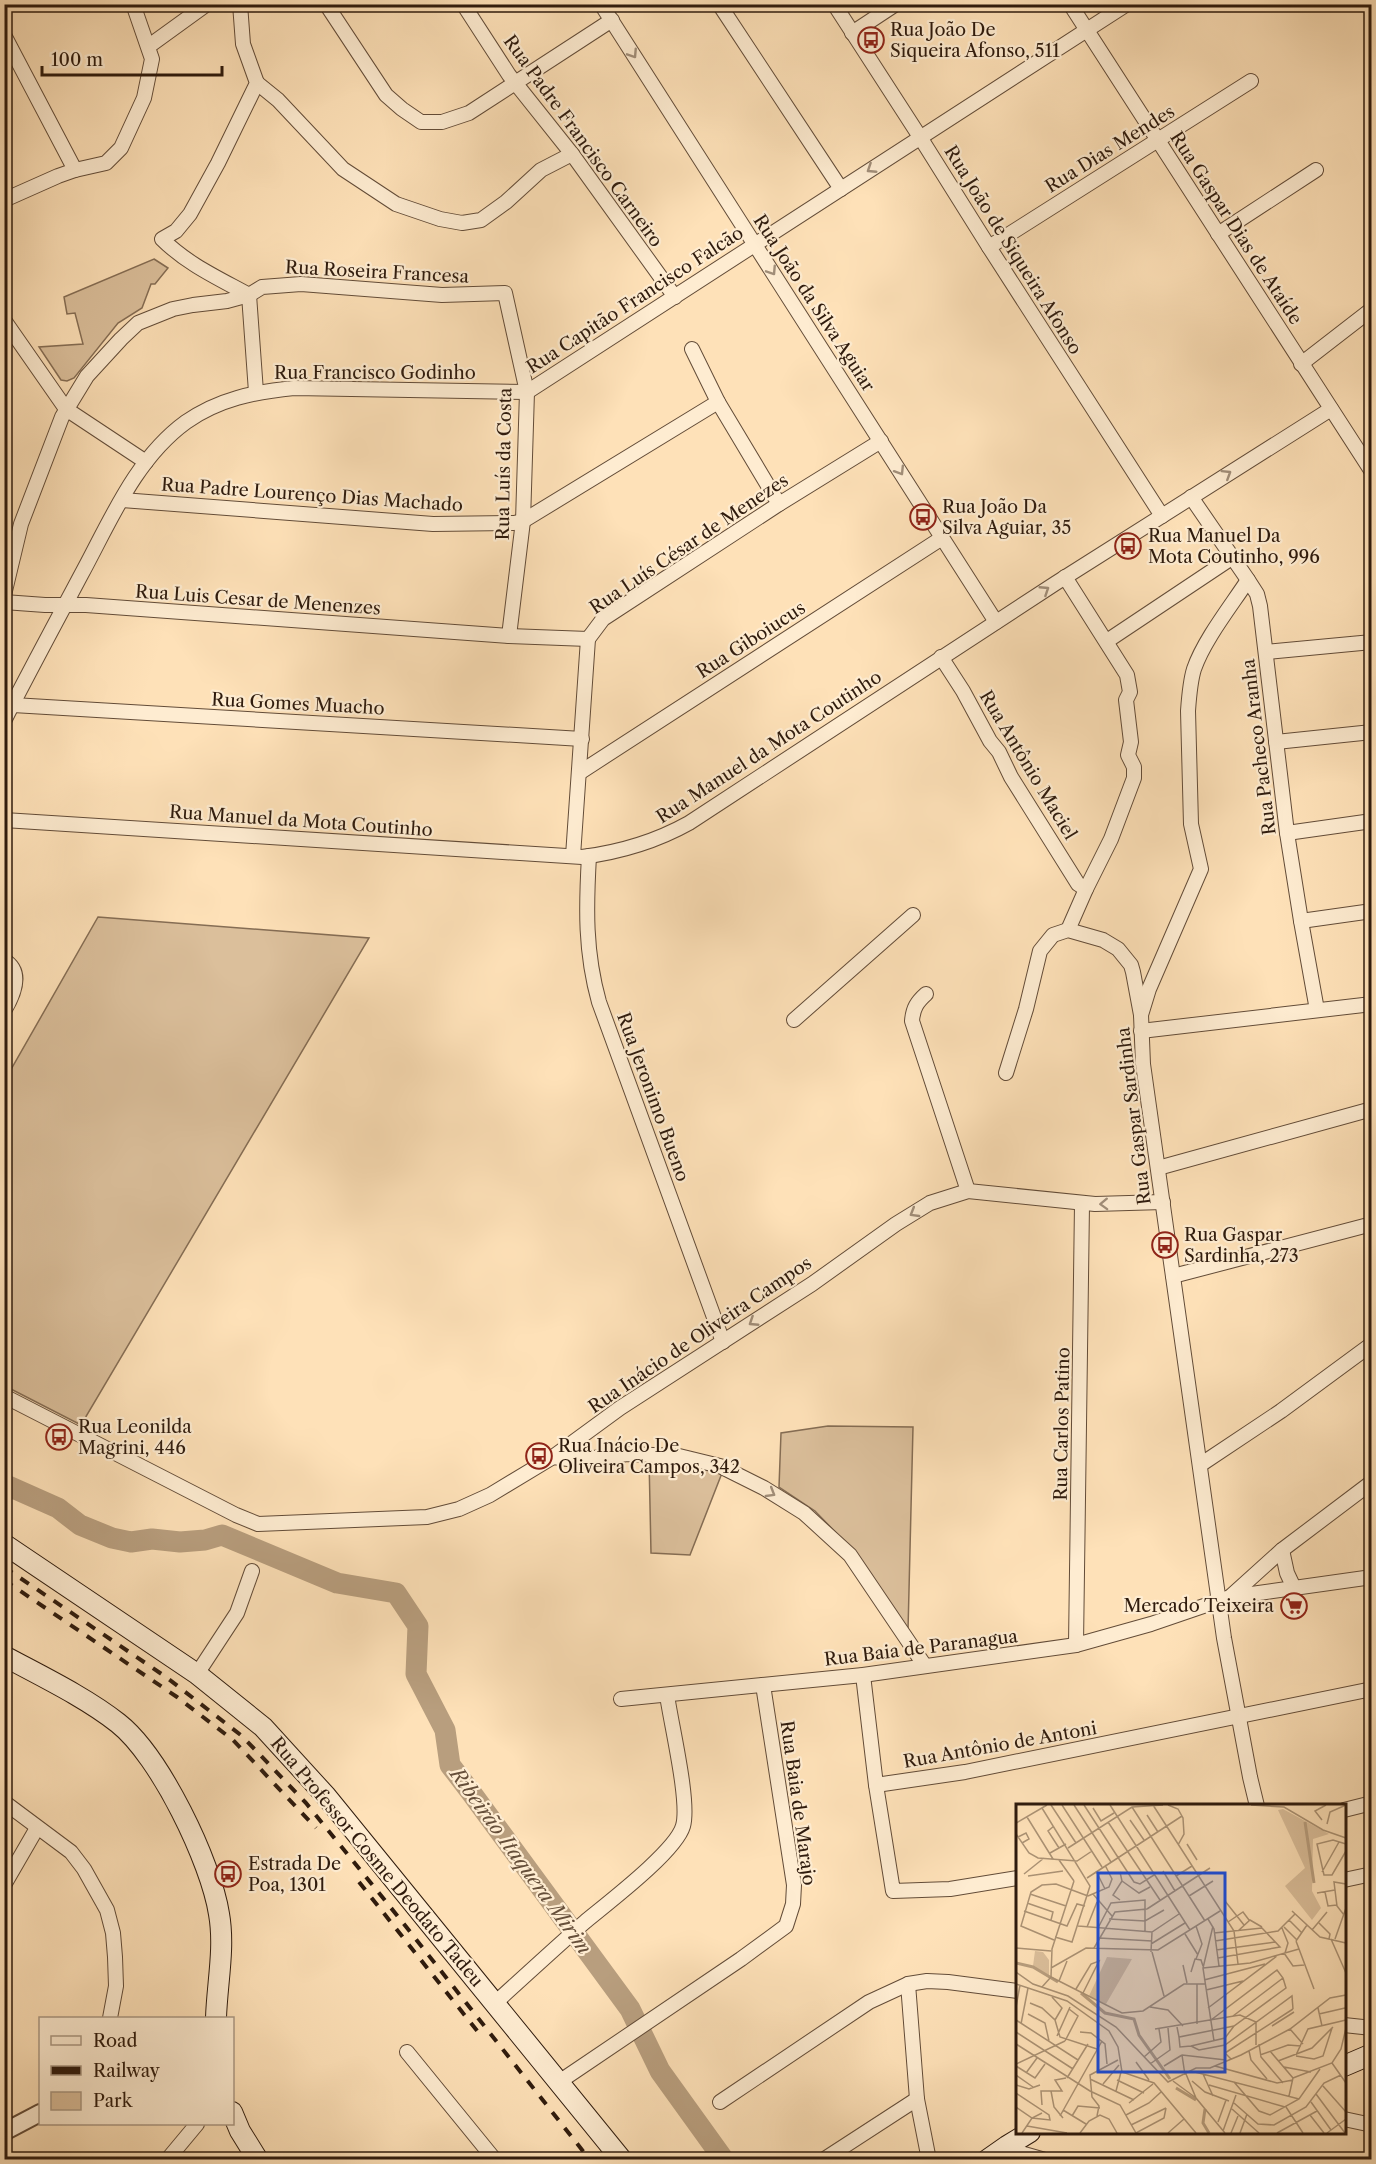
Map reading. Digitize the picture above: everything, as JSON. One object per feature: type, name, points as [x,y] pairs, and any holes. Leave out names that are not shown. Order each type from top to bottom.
[{"type":"main road","name":"Rua Professor Cosme Deodato Tadeu","points":[[4,1544],[197,1674],[263,1727],[287,1751],[622,2160]]},
{"type":"main road","points":[[4,1656],[69,1692],[118,1723],[137,1741],[161,1777],[188,1828],[214,1892],[222,1942],[216,2017]]},
{"type":"main road","points":[[1346,2065],[1371,2054]]},
{"type":"main road","points":[[234,2117],[258,2160]]},
{"type":"main road","points":[[987,2160],[1006,2145],[1028,2134]]},
{"type":"street","points":[[4,200],[75,170],[106,164],[121,148],[144,98],[150,78],[152,59],[133,4]]},
{"type":"street","points":[[149,46],[207,4]]},
{"type":"street","points":[[240,4],[243,45],[257,82],[278,100],[350,174],[396,204],[440,219],[462,223],[482,220],[541,170],[572,154]]},
{"type":"street","points":[[326,4],[386,95],[421,122],[442,122],[469,113],[612,20]]},
{"type":"street","name":"Rua Padre Francisco Carneiro","points":[[463,4],[515,83],[572,154],[675,297]]},
{"type":"street","name":"Rua João da Silva Aguiar","points":[[601,4],[996,622]]},
{"type":"street","points":[[719,4],[840,189]]},
{"type":"street","name":"Rua João de Siqueira Afonso","points":[[834,4],[988,248],[1162,516]]},
{"type":"street","points":[[852,33],[896,4]]},
{"type":"street","name":"Rua Gaspar Dias de Ataíde","points":[[1070,4],[1371,472]]},
{"type":"street","name":"Rua Capitão Francisco Falcão","points":[[527,392],[1127,4]]},
{"type":"street","points":[[4,35],[75,170]]},
{"type":"street","name":"Rua Dias Mendes","points":[[988,248],[1251,81]]},
{"type":"street","points":[[256,392],[249,295],[181,257],[162,239],[176,231],[190,214],[218,164],[257,82]]},
{"type":"street","points":[[1218,234],[1316,170]]},
{"type":"street","name":"Rua Roseira Francesa","points":[[4,595],[21,524],[48,448],[66,409],[87,376],[138,323],[173,309],[227,301],[249,295],[262,287],[301,284],[442,295],[505,293]]},
{"type":"street","name":"Rua Luís da Costa","points":[[505,293],[527,392],[523,521],[509,636]]},
{"type":"street","points":[[1301,364],[1371,309]]},
{"type":"street","points":[[4,320],[66,409],[146,462]]},
{"type":"street","points":[[692,349],[718,402],[779,504]]},
{"type":"street","name":"Rua Francisco Godinho","points":[[4,721],[122,500],[146,462],[166,439],[187,422],[216,404],[256,392],[294,388],[527,392]]},
{"type":"street","name":"Rua Padre Lourenço Dias Machado","points":[[122,500],[433,524],[514,523],[523,521],[718,402]]},
{"type":"street","name":"Rua Manuel da Mota Coutinho","points":[[4,820],[573,856],[589,856],[624,850],[653,842],[689,823],[941,657],[1330,409]]},
{"type":"street","name":"Rua Luís César de Menezes","points":[[509,636],[588,639],[603,619],[779,504],[881,441]]},
{"type":"street","name":"Rua Pacheco Aranha","points":[[1191,497],[1257,594],[1260,606],[1287,833],[1317,1010]]},
{"type":"street","name":"Rua Giboiucus","points":[[579,773],[942,538]]},
{"type":"street","points":[[1107,641],[1233,557]]},
{"type":"street","points":[[1065,577],[1122,665],[1128,681],[1130,692],[1126,700],[1131,742],[1128,755],[1134,767],[1134,778],[1111,840],[1068,930]]},
{"type":"street","name":"Rua Gaspar Sardinha","points":[[1248,580],[1214,630],[1195,667],[1189,692],[1191,824],[1201,869],[1149,989],[1141,1015],[1141,1031],[1143,1064],[1200,1465],[1224,1599],[1239,1717],[1257,1804]]},
{"type":"street","name":"Rua Luis Cesar de Menenzes","points":[[4,602],[86,605],[509,636]]},
{"type":"street","points":[[573,856],[588,639]]},
{"type":"street","points":[[1266,652],[1371,642]]},
{"type":"street","name":"Rua Antônio Maciel","points":[[941,657],[963,691],[990,741],[999,752],[1011,777],[1078,884],[1086,889]]},
{"type":"street","name":"Rua Gomes Muacho","points":[[13,705],[582,739]]},
{"type":"street","points":[[1276,742],[1371,732]]},
{"type":"street","points":[[1287,833],[1371,821]]},
{"type":"street","name":"Rua Jeronimo Bueno","points":[[589,856],[586,916],[595,985],[723,1342]]},
{"type":"street","points":[[1301,921],[1371,911]]},
{"type":"street","points":[[794,1020],[913,915]]},
{"type":"street","points":[[1006,1073],[1026,1010],[1040,951],[1053,935],[1068,930],[1103,940],[1122,953],[1134,972],[1141,1015]]},
{"type":"street","points":[[4,960],[15,971],[15,993],[4,1011]]},
{"type":"street","points":[[926,994],[917,1002],[912,1021],[968,1191]]},
{"type":"street","points":[[1141,1031],[1371,1004]]},
{"type":"street","points":[[1158,1168],[1371,1109]]},
{"type":"street","name":"Rua Inácio de Oliveira Campos","points":[[4,1396],[236,1515],[258,1524],[427,1517],[459,1509],[490,1495],[553,1457],[620,1408],[812,1284],[896,1224],[930,1203],[968,1191],[1082,1204],[1163,1202]]},
{"type":"street","name":"Rua Carlos Patino","points":[[1076,1645],[1082,1204]]},
{"type":"street","points":[[1173,1276],[1371,1224]]},
{"type":"street","points":[[1200,1465],[1281,1411],[1371,1344]]},
{"type":"street","points":[[553,1457],[576,1460],[628,1454],[679,1456],[720,1466],[764,1488],[804,1513],[850,1555],[925,1666]]},
{"type":"street","points":[[1224,1599],[1282,1550],[1371,1482]]},
{"type":"street","points":[[1282,1550],[1287,1573],[1294,1588]]},
{"type":"street","points":[[197,1674],[237,1613],[252,1571]]},
{"type":"street","points":[[1224,1599],[1371,1577]]},
{"type":"street","name":"Rua Baia de Paranagua","points":[[621,1699],[863,1675],[1076,1645],[1151,1624],[1224,1599]]},
{"type":"street","points":[[863,1675],[876,1785],[893,1891],[950,1889],[1015,1881]]},
{"type":"street","name":"Rua Baia de Marajo","points":[[559,2082],[786,1926],[793,1904],[794,1885],[763,1685]]},
{"type":"street","name":"Rua Antônio de Antoni","points":[[876,1785],[965,1772],[1371,1689]]},
{"type":"street","points":[[495,2003],[671,1846],[679,1835],[684,1824],[684,1799],[667,1695]]},
{"type":"street","points":[[4,1802],[78,1859],[107,1910],[116,1958],[116,1986],[110,2017]]},
{"type":"street","points":[[1346,1809],[1371,1803]]},
{"type":"street","points":[[4,1885],[37,1827]]},
{"type":"street","points":[[1346,1880],[1371,1874]]},
{"type":"street","points":[[720,2102],[869,2002],[908,1984],[927,1981],[948,1982],[1016,1991]]},
{"type":"street","points":[[908,1984],[917,2098],[929,2160]]},
{"type":"street","points":[[1346,2025],[1371,2028]]},
{"type":"street","points":[[407,2052],[495,2160]]},
{"type":"street","points":[[823,2160],[917,2098]]},
{"type":"street","points":[[4,2132],[39,2114]]},
{"type":"street","points":[[1346,2119],[1371,2125]]},
{"type":"street","points":[[167,2160],[196,2125]]},
{"type":"street","points":[[1006,2145],[1024,2154],[1046,2160]]},
{"type":"green space","points":[[154,259],[168,268],[155,284],[151,284],[142,308],[118,323],[74,378],[67,381],[61,380],[39,347],[83,344],[75,313],[67,314],[64,297]]},
{"type":"green space","points":[[98,917],[369,938],[81,1425],[5,1386],[5,1080]]},
{"type":"green space","points":[[828,1426],[913,1427],[908,1631],[843,1540],[815,1511],[779,1487],[781,1433]]},
{"type":"green space","points":[[649,1458],[722,1473],[690,1555],[651,1553]]},
{"type":"waterway","name":"Ribeirão Itaquera Mirim","points":[[4,1484],[58,1508],[80,1525],[112,1538],[131,1542],[152,1539],[180,1542],[205,1540],[222,1535],[337,1583],[396,1593],[418,1626],[416,1674],[445,1730],[450,1765],[630,2009],[660,2071],[724,2160]]},
{"type":"railway","points":[[4,1567],[166,1677],[242,1736],[306,1803],[590,2160]]},
{"type":"railway","points":[[4,1580],[177,1697],[233,1740],[316,1828]]},
{"type":"railway","points":[[359,1882],[482,2037]]},
{"type":"place","name":"Rua João De Siqueira Afonso, 511","points":[[871,40]]},
{"type":"place","name":"Rua João Da Silva Aguiar, 35","points":[[923,517]]},
{"type":"place","name":"Rua Manuel Da Mota Coutinho, 996","points":[[1128,546]]},
{"type":"place","name":"Rua Gaspar Sardinha, 273","points":[[1165,1245]]},
{"type":"place","name":"Rua Leonilda Magrini, 446","points":[[59,1437]]},
{"type":"place","name":"Rua Inácio De Oliveira Campos, 342","points":[[539,1456]]},
{"type":"place","name":"Mercado Teixeira","points":[[1294,1606]]},
{"type":"place","name":"Estrada De Poa, 1301","points":[[228,1874]]}]
